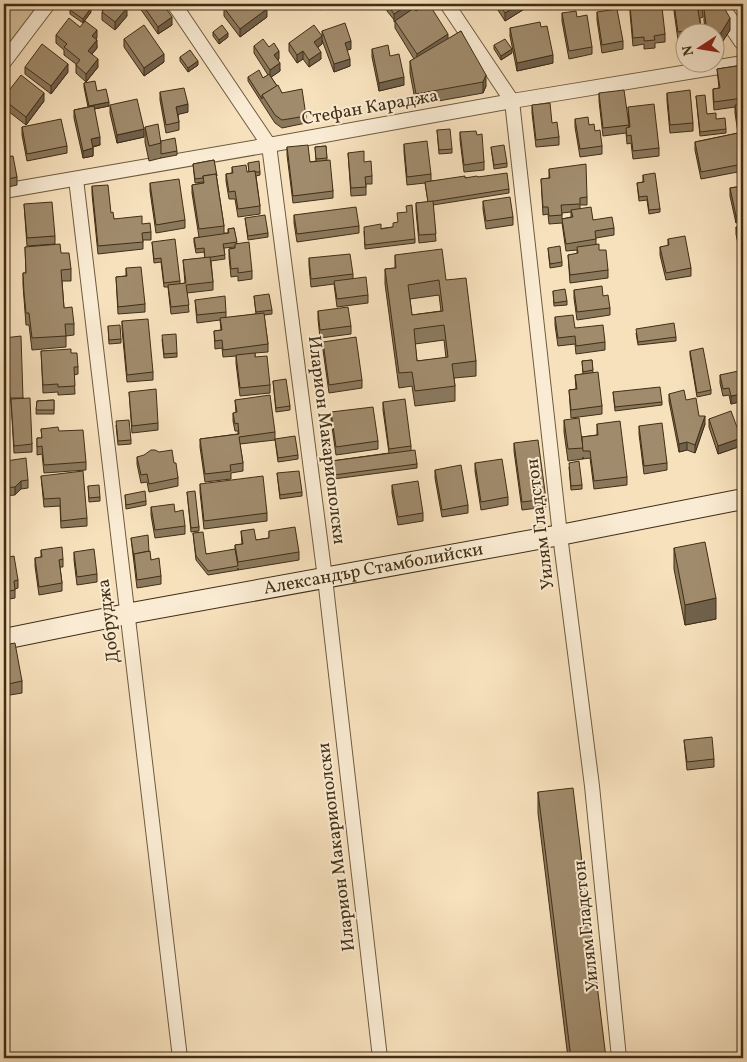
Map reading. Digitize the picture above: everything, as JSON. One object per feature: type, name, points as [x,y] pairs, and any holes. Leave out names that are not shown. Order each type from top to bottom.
[{"type":"main road","name":"Александър Стамболийски","points":[[4,639],[743,499]]},
{"type":"street","points":[[4,62],[48,4]]},
{"type":"street","name":"Иларион Макариополски","points":[[174,4],[269,146],[325,578],[380,1058]]},
{"type":"street","name":"Уилям Гладстон","points":[[447,4],[512,101],[560,535],[592,786],[619,1058]]},
{"type":"street","points":[[718,4],[743,41]]},
{"type":"street","name":"Стефан Караджа","points":[[4,191],[269,146],[512,101],[743,63]]},
{"type":"street","name":"Добруджа","points":[[76,179],[180,1058]]},
{"type":"shaded area","points":[[4,4],[48,4],[4,62]]},
{"type":"building","points":[[74,4],[86,4],[91,8],[83,19],[70,10]]},
{"type":"building","points":[[104,4],[122,4],[127,8],[115,22],[102,12],[107,6]]},
{"type":"building","points":[[142,4],[163,4],[172,17],[158,27]]},
{"type":"building","points":[[230,4],[264,4],[267,9],[240,29],[224,8]]},
{"type":"building","points":[[387,4],[409,4],[394,14]]},
{"type":"building","points":[[428,4],[448,34],[417,54],[395,21],[414,8],[416,11]]},
{"type":"building","points":[[499,4],[520,4],[505,13]]},
{"type":"building","points":[[650,4],[650,8],[662,7],[665,34],[654,36],[655,40],[644,41],[644,37],[633,38],[630,6]]},
{"type":"building","points":[[674,4],[702,4],[703,9],[698,10],[700,22],[677,22]]},
{"type":"building","points":[[712,4],[722,4],[730,18],[724,28],[724,22],[706,22],[704,9]]},
{"type":"building","points":[[617,9],[623,41],[602,45],[597,12]]},
{"type":"building","points":[[576,11],[577,17],[587,15],[592,47],[569,51],[562,13]]},
{"type":"building","points":[[69,18],[80,27],[85,21],[97,30],[92,36],[97,40],[88,51],[98,59],[86,74],[76,65],[80,60],[64,47],[67,44],[56,35]]},
{"type":"building","points":[[540,22],[541,27],[547,26],[553,55],[517,63],[510,28]]},
{"type":"building","points":[[345,23],[351,41],[345,43],[350,59],[334,64],[322,31]]},
{"type":"building","points":[[144,25],[164,54],[144,68],[124,39]]},
{"type":"building","points":[[222,25],[228,33],[219,40],[213,32]]},
{"type":"building","points":[[314,25],[322,36],[314,42],[321,52],[309,60],[303,51],[297,55],[289,43]]},
{"type":"building","points":[[461,31],[486,75],[483,82],[416,94],[410,61]]},
{"type":"building","points":[[263,39],[269,47],[274,43],[279,51],[274,55],[280,63],[270,70],[254,46]]},
{"type":"building","points":[[505,39],[512,49],[501,56],[494,45]]},
{"type":"building","points":[[42,44],[68,64],[51,86],[25,67]]},
{"type":"building","points":[[388,45],[390,56],[399,54],[404,77],[379,83],[372,49]]},
{"type":"building","points":[[190,50],[198,61],[188,68],[180,57]]},
{"type":"building","points":[[743,65],[743,98],[714,102],[713,89],[720,88],[717,72],[724,72],[724,68]]},
{"type":"building","points":[[259,70],[263,78],[269,74],[277,86],[262,95],[262,99],[248,77]]},
{"type":"building","points":[[21,75],[44,93],[26,117],[4,100],[4,97]]},
{"type":"building","points":[[95,81],[97,91],[106,89],[109,102],[89,106],[84,83]]},
{"type":"building","points":[[278,85],[282,93],[302,89],[306,116],[282,120],[275,115],[262,95]]},
{"type":"building","points":[[184,88],[188,104],[176,107],[179,122],[166,125],[160,92]]},
{"type":"building","points":[[624,90],[629,125],[603,128],[599,93]]},
{"type":"building","points":[[690,90],[693,123],[670,125],[667,93]]},
{"type":"building","points":[[705,95],[707,114],[716,113],[716,119],[725,118],[726,129],[700,132],[696,96]]},
{"type":"building","points":[[137,99],[144,129],[117,135],[110,105]]},
{"type":"building","points":[[550,103],[552,123],[557,122],[559,137],[536,140],[532,105]]},
{"type":"building","points":[[654,104],[659,148],[633,151],[631,135],[627,136],[626,128],[630,127],[628,107]]},
{"type":"building","points":[[743,104],[743,124],[738,125],[735,105]]},
{"type":"building","points":[[94,106],[100,137],[91,139],[93,148],[83,151],[74,110]]},
{"type":"building","points":[[588,117],[589,125],[594,124],[595,131],[600,130],[602,146],[580,149],[575,119]]},
{"type":"building","points":[[61,119],[67,146],[27,154],[22,127]]},
{"type":"building","points":[[158,124],[161,143],[149,146],[145,127]]},
{"type":"building","points":[[450,129],[452,149],[439,150],[437,130]]},
{"type":"building","points":[[476,131],[477,135],[482,134],[484,162],[464,165],[460,132]]},
{"type":"building","points":[[743,132],[743,164],[701,172],[695,142]]},
{"type":"building","points":[[175,138],[177,151],[161,154],[161,141]]},
{"type":"building","points":[[427,141],[431,174],[407,177],[404,144]]},
{"type":"building","points":[[308,145],[310,162],[330,160],[333,191],[293,196],[287,147]]},
{"type":"building","points":[[504,145],[507,163],[494,165],[491,147]]},
{"type":"building","points":[[326,146],[327,158],[316,159],[315,147]]},
{"type":"building","points":[[364,151],[364,162],[371,161],[372,176],[365,177],[366,187],[351,188],[348,153]]},
{"type":"building","points":[[13,156],[17,177],[4,180],[4,157]]},
{"type":"building","points":[[214,160],[217,176],[216,174],[195,179],[193,164]]},
{"type":"building","points":[[259,161],[260,172],[249,172],[248,163]]},
{"type":"building","points":[[586,164],[587,197],[580,198],[580,204],[561,205],[562,215],[549,216],[548,207],[543,207],[541,179],[550,178],[549,169]]},
{"type":"building","points":[[246,165],[247,172],[255,171],[260,206],[238,209],[235,191],[229,192],[226,174],[233,173],[232,167]]},
{"type":"building","points":[[507,173],[509,189],[428,202],[425,182],[465,176],[465,178]]},
{"type":"building","points":[[655,173],[660,209],[649,210],[647,196],[639,197],[637,183],[644,182],[643,175]]},
{"type":"building","points":[[216,174],[224,226],[199,229],[192,185],[204,183],[203,176]]},
{"type":"building","points":[[179,179],[185,220],[156,225],[150,183]]},
{"type":"building","points":[[108,185],[111,213],[113,212],[114,219],[142,216],[142,224],[150,223],[151,232],[142,233],[143,242],[98,246],[92,186]]},
{"type":"building","points":[[743,186],[743,214],[736,216],[730,188]]},
{"type":"building","points":[[510,197],[513,217],[486,221],[483,201]]},
{"type":"building","points":[[433,201],[436,234],[419,235],[416,203]]},
{"type":"building","points":[[52,202],[55,236],[27,238],[24,204]]},
{"type":"building","points":[[412,205],[415,239],[365,245],[364,227],[381,224],[381,229],[393,227],[393,223],[398,222],[397,213],[407,212],[406,206]]},
{"type":"building","points":[[356,207],[359,226],[297,234],[294,215]]},
{"type":"building","points":[[591,207],[593,220],[612,217],[614,228],[595,231],[596,239],[566,244],[562,219],[573,217],[571,210]]},
{"type":"building","points":[[265,215],[268,233],[248,236],[245,218]]},
{"type":"building","points":[[743,225],[743,256],[742,257],[736,227]]},
{"type":"building","points":[[234,228],[237,242],[223,244],[225,255],[205,258],[204,248],[196,249],[194,238],[229,233],[228,229]]},
{"type":"building","points":[[685,236],[691,268],[666,273],[660,247],[669,245],[668,239]]},
{"type":"building","points":[[175,239],[180,281],[164,283],[161,258],[154,259],[152,242]]},
{"type":"building","points":[[249,242],[252,271],[238,273],[238,268],[231,269],[229,249],[235,248],[235,244]]},
{"type":"building","points":[[60,244],[61,253],[69,253],[71,269],[61,270],[64,308],[72,307],[74,324],[65,324],[66,336],[32,338],[29,313],[26,313],[24,293],[23,273],[26,273],[25,247]]},
{"type":"building","points":[[599,244],[599,250],[606,250],[608,270],[570,275],[568,255],[578,253],[577,247]]},
{"type":"building","points":[[560,246],[562,262],[550,264],[548,248]]},
{"type":"building","points":[[442,249],[446,280],[466,278],[476,361],[452,364],[455,386],[415,391],[412,372],[399,373],[385,269],[396,268],[395,255]],"holes":[[[439,280],[443,311],[412,315],[408,285]],[[444,325],[448,357],[417,361],[414,329]]]},
{"type":"building","points":[[350,254],[353,274],[311,279],[309,258]]},
{"type":"building","points":[[210,257],[213,282],[186,285],[189,305],[171,307],[168,285],[186,283],[183,260]]},
{"type":"building","points":[[141,267],[145,304],[118,307],[116,277],[127,276],[126,268]]},
{"type":"building","points":[[366,277],[368,295],[337,299],[334,281]]},
{"type":"building","points":[[602,286],[603,296],[608,295],[610,308],[577,312],[574,290]]},
{"type":"building","points":[[565,289],[567,301],[554,303],[553,291]]},
{"type":"building","points":[[269,294],[272,310],[256,312],[254,296]]},
{"type":"building","points":[[225,296],[226,312],[197,315],[195,300]]},
{"type":"building","points":[[348,307],[351,326],[320,330],[318,311]]},
{"type":"building","points":[[264,313],[268,344],[223,350],[222,340],[215,341],[214,331],[222,330],[220,318]]},
{"type":"building","points":[[573,315],[575,328],[603,325],[605,342],[576,346],[575,336],[558,338],[555,317]]},
{"type":"building","points":[[148,319],[153,372],[127,375],[122,321]]},
{"type":"building","points":[[674,323],[676,337],[638,342],[636,329]]},
{"type":"building","points":[[120,325],[121,339],[109,340],[108,326]]},
{"type":"building","points":[[176,334],[177,353],[164,354],[162,335]]},
{"type":"building","points":[[21,336],[23,398],[10,398],[7,351],[4,351],[4,338]]},
{"type":"building","points":[[356,337],[362,380],[329,385],[323,342]]},
{"type":"building","points":[[703,348],[711,390],[697,393],[690,351]]},
{"type":"building","points":[[71,349],[71,353],[77,353],[78,367],[74,367],[75,386],[58,387],[58,384],[43,385],[41,351]]},
{"type":"building","points":[[255,353],[255,357],[267,356],[270,385],[240,388],[236,355]]},
{"type":"building","points":[[592,360],[593,370],[583,372],[582,361]]},
{"type":"building","points":[[743,370],[743,394],[731,396],[729,388],[723,389],[720,375]]},
{"type":"building","points":[[598,372],[602,406],[571,410],[569,390],[577,389],[575,375]]},
{"type":"building","points":[[286,379],[290,406],[276,408],[273,381]]},
{"type":"building","points":[[660,387],[662,402],[615,407],[613,392]]},
{"type":"building","points":[[156,389],[158,423],[132,426],[129,392]]},
{"type":"building","points":[[684,390],[686,400],[696,398],[699,416],[705,416],[695,445],[687,442],[679,444],[669,394]]},
{"type":"building","points":[[270,395],[275,432],[239,437],[243,463],[230,465],[231,471],[205,474],[200,439],[239,434],[238,423],[235,424],[233,413],[237,412],[235,400]]},
{"type":"building","points":[[30,398],[32,444],[14,446],[11,399]]},
{"type":"building","points":[[405,399],[411,446],[389,449],[383,402]]},
{"type":"building","points":[[54,400],[54,410],[36,410],[37,401]]},
{"type":"building","points":[[373,407],[378,441],[336,447],[331,412]]},
{"type":"building","points":[[731,411],[741,438],[718,446],[709,419]]},
{"type":"building","points":[[7,418],[8,432],[4,432],[4,419]]},
{"type":"building","points":[[579,418],[583,448],[568,449],[564,420]]},
{"type":"building","points":[[129,420],[131,440],[118,441],[116,421]]},
{"type":"building","points":[[620,421],[627,477],[594,481],[590,451],[583,451],[582,437],[598,435],[597,424]]},
{"type":"building","points":[[662,423],[667,463],[644,466],[639,426]]},
{"type":"building","points":[[58,427],[59,431],[83,430],[86,462],[44,465],[42,446],[37,447],[37,438],[42,438],[41,429]]},
{"type":"building","points":[[295,436],[298,455],[278,458],[275,439]]},
{"type":"building","points":[[538,440],[546,499],[522,502],[514,443]]},
{"type":"building","points":[[151,450],[159,452],[172,450],[178,478],[149,484],[147,474],[141,475],[137,457]]},
{"type":"building","points":[[415,450],[417,464],[326,476],[324,462]]},
{"type":"building","points":[[740,450],[743,450],[743,464]]},
{"type":"building","points":[[26,458],[28,480],[21,481],[15,487],[4,488],[4,466],[7,466],[6,461]]},
{"type":"building","points":[[502,459],[508,497],[481,502],[475,463]]},
{"type":"building","points":[[579,461],[582,485],[571,486],[569,463]]},
{"type":"building","points":[[461,465],[468,505],[442,510],[435,470]]},
{"type":"building","points":[[83,471],[87,518],[61,521],[60,498],[44,499],[41,476]]},
{"type":"building","points":[[299,471],[302,492],[280,495],[277,473]]},
{"type":"building","points":[[263,476],[267,513],[204,521],[200,484]]},
{"type":"building","points":[[418,481],[423,513],[398,517],[392,485]]},
{"type":"building","points":[[99,485],[100,497],[89,498],[88,486]]},
{"type":"building","points":[[145,491],[146,501],[126,505],[125,495]]},
{"type":"building","points":[[195,491],[199,527],[191,528],[187,492]]},
{"type":"building","points":[[174,504],[175,512],[183,510],[185,526],[155,530],[151,507]]},
{"type":"building","points":[[295,527],[299,552],[238,562],[235,545],[243,544],[241,531],[254,529],[256,540],[269,538],[269,531]]},
{"type":"building","points":[[203,532],[206,554],[235,549],[238,566],[208,571],[196,556],[193,533]]},
{"type":"building","points":[[148,535],[149,551],[134,554],[134,558],[131,538]]},
{"type":"building","points":[[705,542],[716,598],[685,605],[674,548]]},
{"type":"building","points":[[62,547],[63,559],[59,560],[62,583],[39,587],[35,558],[42,557],[41,550]]},
{"type":"building","points":[[94,549],[97,574],[77,577],[74,552]]},
{"type":"building","points":[[150,551],[151,560],[159,558],[161,576],[137,580],[134,554]]},
{"type":"building","points":[[14,556],[18,580],[14,581],[15,590],[4,592],[4,558]]},
{"type":"building","points":[[15,643],[22,681],[4,685],[4,645]]},
{"type":"building","points":[[712,737],[714,759],[687,762],[684,740]]},
{"type":"building","points":[[573,788],[606,1058],[571,1058],[538,792]]}]
